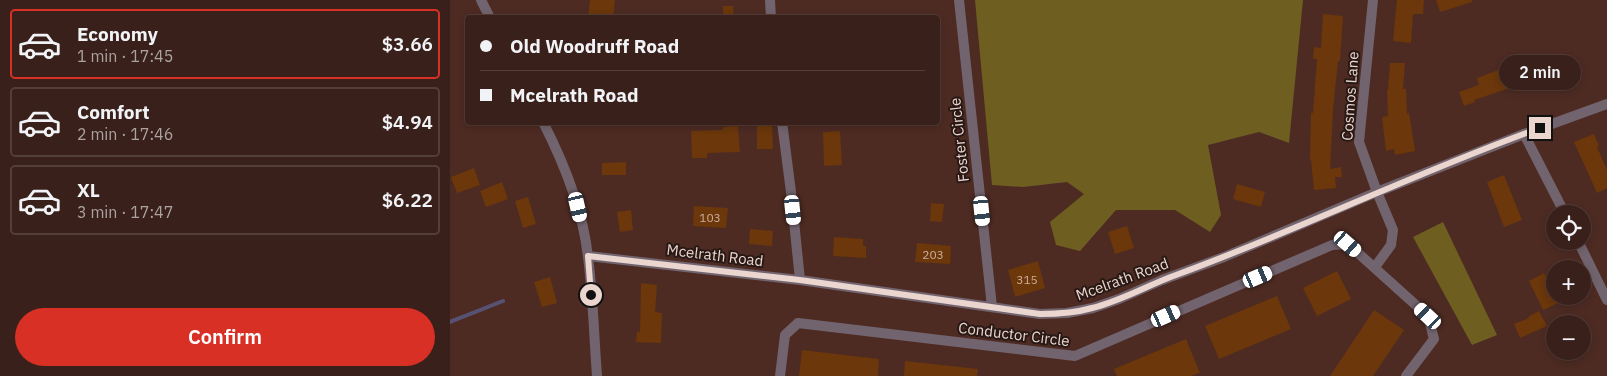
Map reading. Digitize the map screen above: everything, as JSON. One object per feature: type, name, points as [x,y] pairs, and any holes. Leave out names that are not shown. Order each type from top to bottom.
[{"type":"street","points":[[481,0],[488,15]]},
{"type":"street","points":[[770,0],[771,15]]},
{"type":"street","name":"Foster Circle","points":[[959,0],[992,307]]},
{"type":"street","name":"Cosmos Lane","points":[[1373,0],[1359,142],[1377,192]]},
{"type":"street","name":"Mcelrath Road","points":[[588,256],[800,280],[1040,314],[1067,313],[1094,308],[1119,299],[1377,192],[1524,134],[1607,104]]},
{"type":"street","points":[[544,125],[569,178],[578,207],[588,256],[597,376]]},
{"type":"street","points":[[782,125],[800,280]]},
{"type":"street","points":[[1524,134],[1560,205]]},
{"type":"street","points":[[1375,267],[1391,245],[1393,230],[1377,192]]},
{"type":"street","name":"Conductor Circle","points":[[780,376],[785,335],[798,323],[1075,356],[1332,245],[1348,244],[1428,316],[1434,339],[1406,376]]},
{"type":"street","points":[[1582,250],[1607,300]]},
{"type":"shaded area","points":[[975,0],[1303,0],[1289,143],[1259,132],[1208,145],[1221,215],[1210,232],[1175,210],[1116,210],[1080,251],[1056,245],[1050,222],[1084,194],[1067,182],[1023,187],[992,185]]},
{"type":"shaded area","points":[[1443,222],[1497,335],[1472,345],[1413,237]]},
{"type":"building","points":[[590,0],[615,0],[613,15],[588,15]]},
{"type":"building","points":[[1397,0],[1424,0],[1423,14],[1413,14],[1411,43],[1393,41]]},
{"type":"building","points":[[1436,0],[1472,0],[1472,2],[1440,12]]},
{"type":"building","points":[[723,6],[733,6],[734,15],[723,15]]},
{"type":"building","points":[[1323,14],[1343,16],[1340,61],[1338,61],[1333,110],[1330,169],[1341,167],[1342,177],[1335,177],[1336,188],[1314,190],[1310,160],[1311,113],[1313,113],[1317,59],[1313,59],[1314,47],[1321,48]]},
{"type":"building","points":[[1390,63],[1405,63],[1403,89],[1406,89],[1407,114],[1409,113],[1415,151],[1395,155],[1394,149],[1386,151],[1382,117],[1388,116],[1387,90]]},
{"type":"building","points":[[1509,66],[1516,86],[1474,100],[1475,102],[1464,106],[1459,92],[1479,85],[1477,78]]},
{"type":"building","points":[[757,125],[772,125],[773,149],[757,149]]},
{"type":"building","points":[[738,126],[740,152],[707,153],[707,158],[692,158],[691,131],[723,130],[723,127]]},
{"type":"building","points":[[840,131],[842,165],[824,166],[823,132]]},
{"type":"building","points":[[1594,134],[1599,146],[1597,147],[1607,170],[1607,188],[1597,193],[1574,142]]},
{"type":"building","points":[[626,162],[626,175],[602,175],[602,163]]},
{"type":"building","points":[[474,168],[480,185],[457,193],[451,177]]},
{"type":"building","points":[[1504,175],[1522,220],[1504,227],[1487,182]]},
{"type":"building","points":[[502,182],[508,199],[486,207],[480,191]]},
{"type":"building","points":[[1237,184],[1265,192],[1261,207],[1233,199]]},
{"type":"building","points":[[528,197],[536,224],[523,228],[515,201]]},
{"type":"building","points":[[931,203],[944,204],[942,222],[930,221]]},
{"type":"building","points":[[694,206],[728,208],[726,228],[693,226]]},
{"type":"building","points":[[631,210],[633,230],[620,232],[617,212]]},
{"type":"building","points":[[1127,226],[1134,248],[1115,254],[1108,232]]},
{"type":"building","points":[[750,229],[773,231],[772,246],[749,244]]},
{"type":"building","points":[[834,237],[863,239],[863,246],[866,246],[866,258],[833,256]]},
{"type":"building","points":[[917,243],[951,246],[950,264],[915,262]]},
{"type":"building","points":[[1038,261],[1045,288],[1015,297],[1008,270]]},
{"type":"building","points":[[1337,271],[1351,299],[1317,316],[1303,288]]},
{"type":"building","points":[[1544,273],[1546,277],[1546,305],[1554,305],[1543,310],[1529,281]]},
{"type":"building","points":[[550,277],[557,303],[542,307],[534,282]]},
{"type":"building","points":[[641,283],[657,285],[655,312],[662,313],[661,343],[636,342],[637,332],[640,332]]},
{"type":"building","points":[[1277,296],[1291,329],[1219,359],[1205,326]]},
{"type":"building","points":[[1374,310],[1404,330],[1373,376],[1330,376]]},
{"type":"building","points":[[1539,311],[1546,326],[1520,338],[1514,324]]},
{"type":"building","points":[[1186,339],[1200,373],[1191,376],[1117,376],[1114,369]]},
{"type":"building","points":[[802,350],[879,359],[878,376],[799,376]]},
{"type":"building","points":[[905,361],[978,369],[977,376],[904,376]]},
{"type":"waterway","points":[[450,322],[503,301]]},
{"type":"route","points":[[591,295],[588,256],[800,280],[1040,314],[1067,313],[1094,308],[1119,299],[1377,192],[1540,128]]}]
